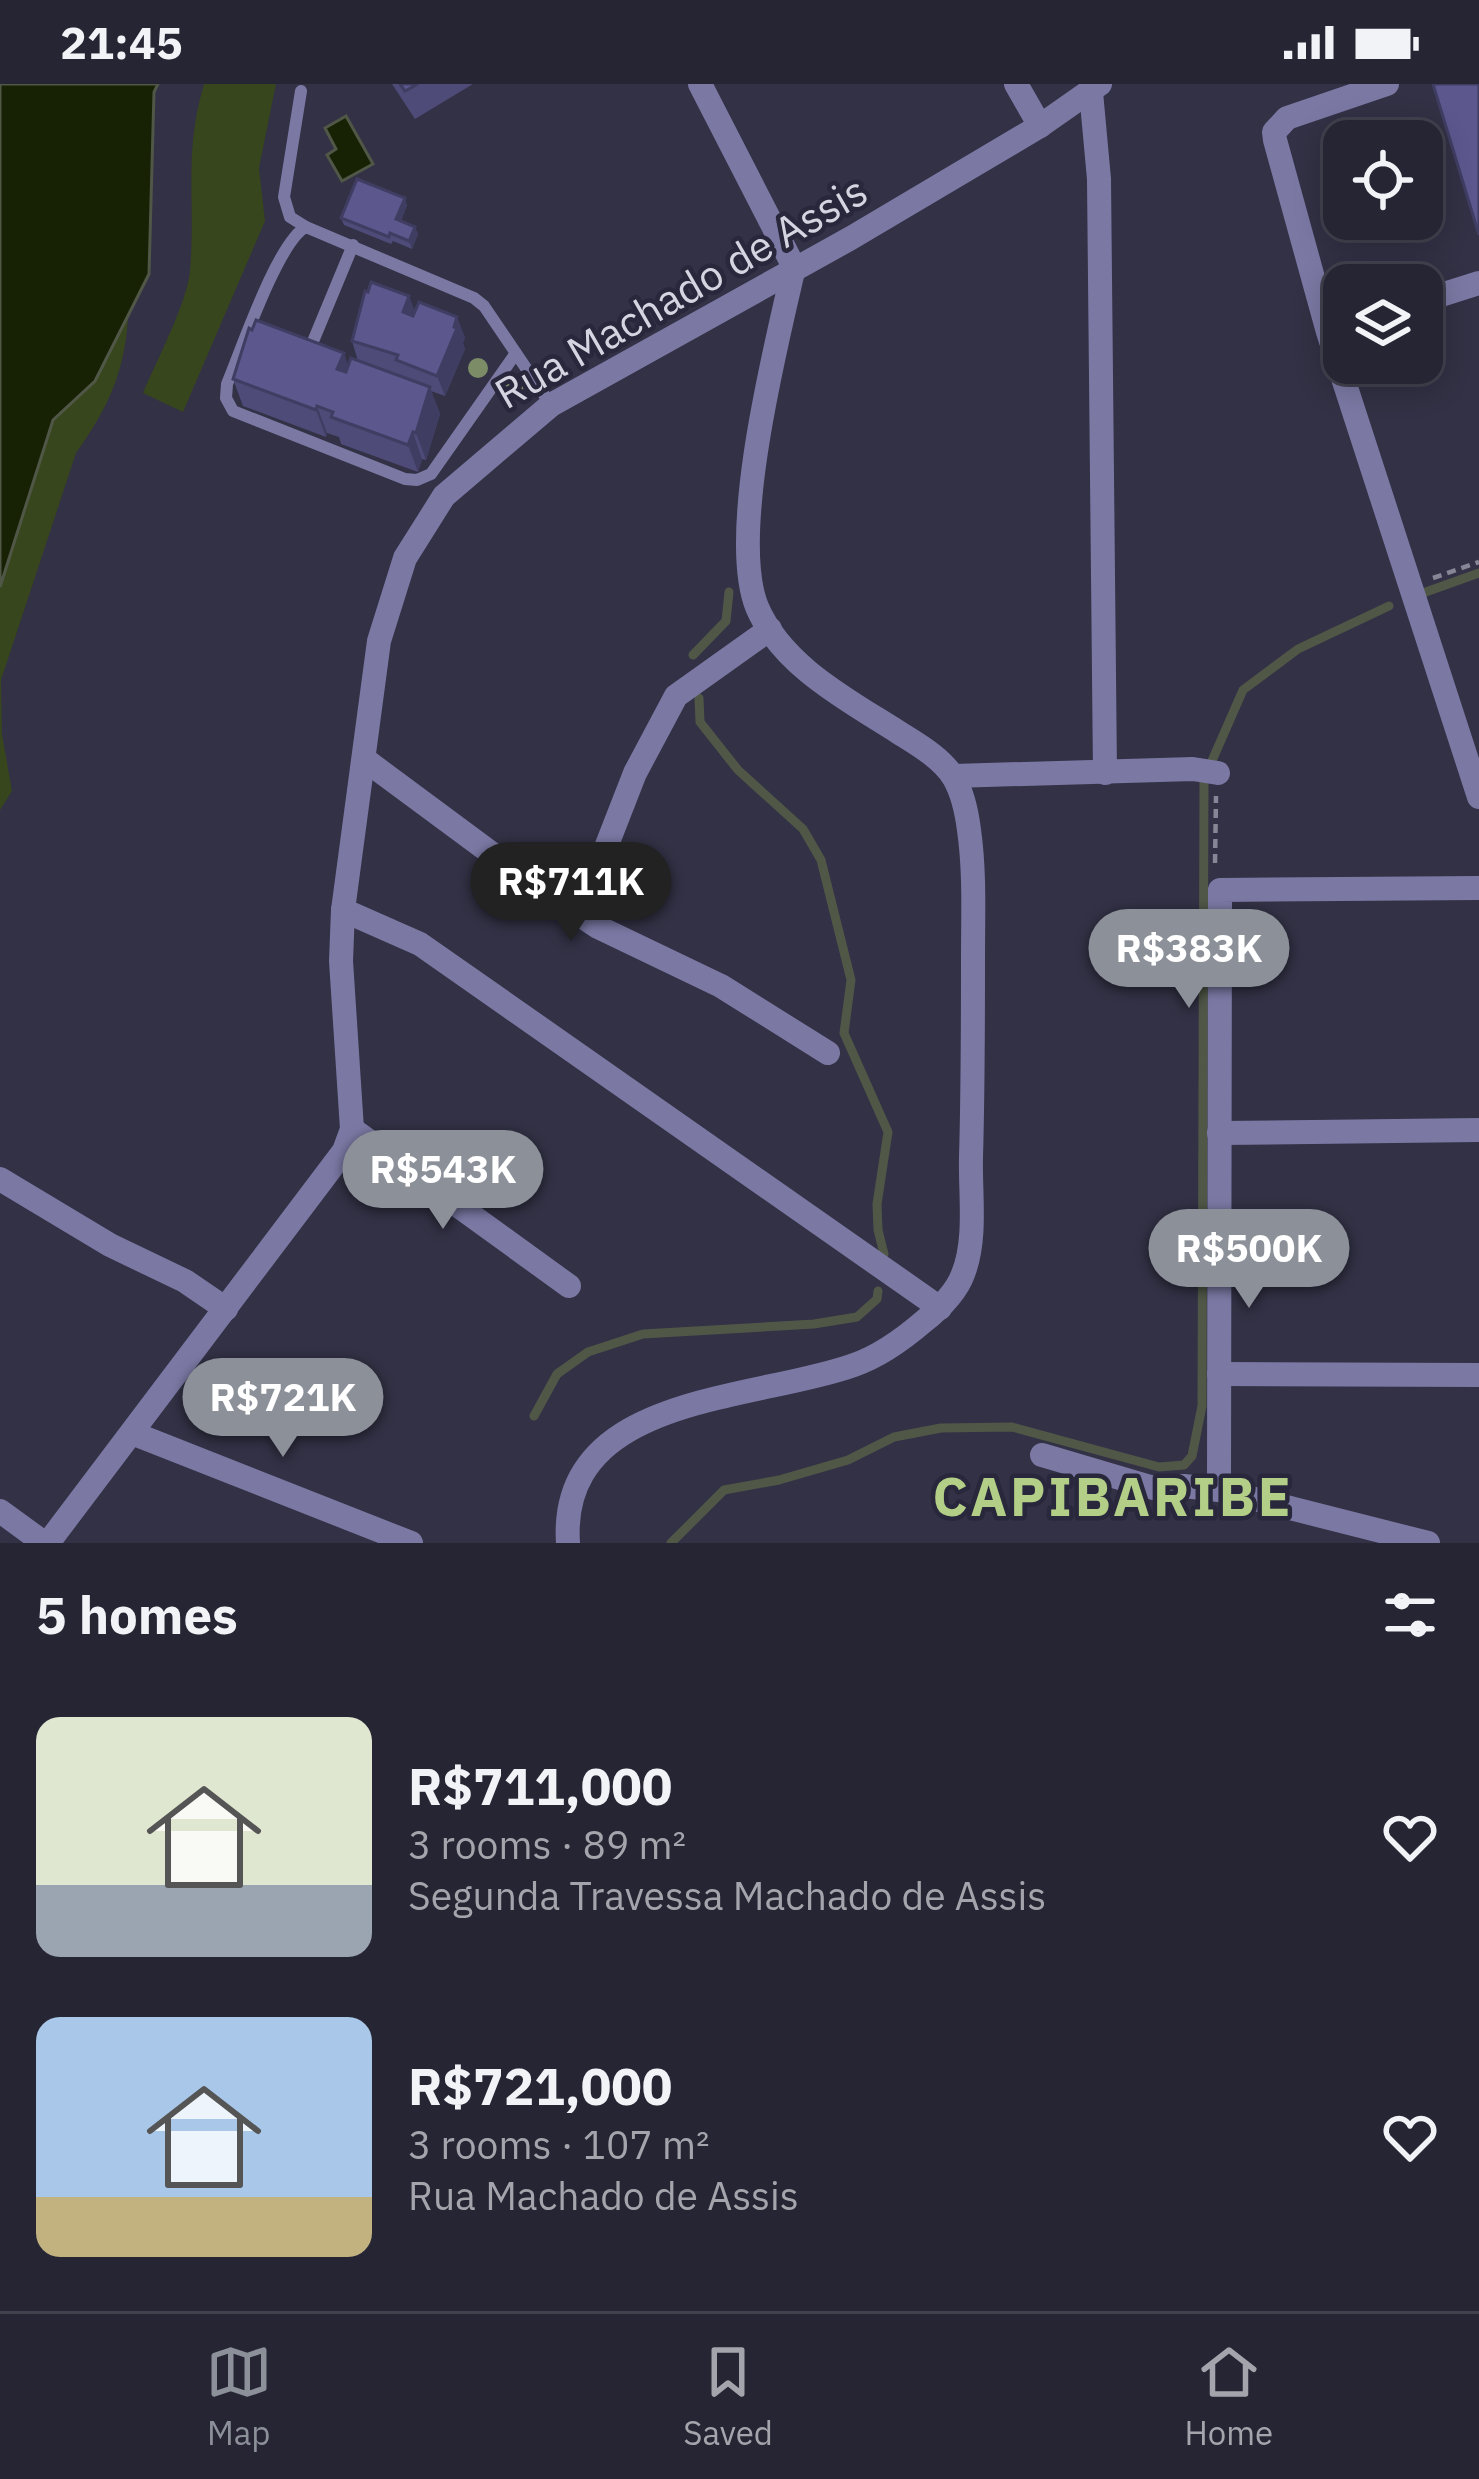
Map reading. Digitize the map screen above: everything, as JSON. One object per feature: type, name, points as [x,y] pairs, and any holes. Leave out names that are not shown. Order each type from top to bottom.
[{"type":"street","points":[[568,1543],[567,1522],[579,1475],[616,1436],[676,1407],[805,1380],[858,1364],[897,1344],[940,1308],[963,1276],[970,1238],[973,863],[969,825],[953,776],[927,751],[818,680],[770,629],[757,607],[751,515],[764,395],[794,267],[700,84]]},
{"type":"street","points":[[1016,84],[1040,126]]},
{"type":"street","points":[[1323,292],[1279,165],[1274,131],[1279,123],[1387,84]]},
{"type":"street","points":[[1095,88],[1106,773]]},
{"type":"street","name":"Rua Machado de Assis","points":[[352,1129],[341,962],[343,910],[379,641],[406,558],[444,496],[550,405],[851,238],[1095,88]]},
{"type":"street","points":[[1443,295],[1479,283]]},
{"type":"street","points":[[1352,384],[1479,797]]},
{"type":"street","points":[[580,914],[635,773],[676,696],[770,629]]},
{"type":"street","points":[[364,759],[580,914],[721,986],[828,1054]]},
{"type":"street","points":[[953,776],[1205,771]]},
{"type":"street","points":[[1219,1490],[1220,890],[1479,888]]},
{"type":"street","points":[[343,910],[420,944],[940,1308]]},
{"type":"street","points":[[0,1511],[46,1543],[330,1172],[352,1129],[569,1286]]},
{"type":"street","points":[[1219,1132],[1479,1130]]},
{"type":"street","points":[[0,1179],[110,1245],[185,1281],[226,1309]]},
{"type":"street","points":[[1219,1374],[1479,1375]]},
{"type":"street","points":[[132,1432],[411,1543]]},
{"type":"street","points":[[1042,1455],[1157,1489],[1219,1490],[1427,1543]]},
{"type":"lane","points":[[302,91],[284,197],[290,217],[474,298],[550,405]]},
{"type":"lane","points":[[306,227],[290,239],[226,384],[233,411],[417,480],[431,474],[515,353]]},
{"type":"lane","points":[[314,340],[353,245]]},
{"type":"path","points":[[1411,586],[1479,562]]},
{"type":"path","points":[[1205,771],[1220,890]]},
{"type":"shaded area","points":[[0,84],[158,84],[154,92],[149,274],[95,381],[53,420],[0,587]]},
{"type":"shaded area","points":[[204,84],[276,84],[259,168],[265,221],[183,412],[143,393],[188,283],[192,156]]},
{"type":"shaded area","points":[[346,116],[373,164],[342,181],[327,155],[336,149],[325,128]]},
{"type":"shaded area","points":[[128,317],[119,372],[106,405],[76,453],[1,680],[2,734],[12,791],[0,810],[0,587],[53,420],[95,381]]},
{"type":"building","points":[[1433,84],[1479,84],[1479,235]]},
{"type":"building","points":[[357,179],[405,198],[396,219],[415,227],[409,241],[341,218]]},
{"type":"building","points":[[371,282],[409,296],[403,312],[413,316],[419,302],[457,317],[437,376],[396,360],[398,355],[352,341]]},
{"type":"building","points":[[256,320],[344,353],[337,369],[346,372],[351,358],[430,387],[408,445],[331,417],[333,412],[233,379],[249,328]]},
{"type":"waterway","points":[[1423,593],[1479,573]]},
{"type":"waterway","points":[[693,655],[726,621],[729,592]]},
{"type":"waterway","points":[[671,1543],[724,1490],[779,1480],[848,1460],[894,1437],[941,1428],[1012,1427],[1159,1467],[1184,1465],[1192,1456],[1202,1406],[1204,779],[1243,690],[1298,649],[1389,606]]},
{"type":"waterway","points":[[699,698],[700,722],[738,770],[803,829],[821,860],[851,980],[844,1033],[888,1132],[877,1204],[884,1254]]},
{"type":"waterway","points":[[534,1416],[557,1374],[588,1352],[643,1334],[857,1317],[877,1299],[878,1291]]},
{"type":"district","name":"CAPIBARIBE","points":[[1113,1497]]}]
